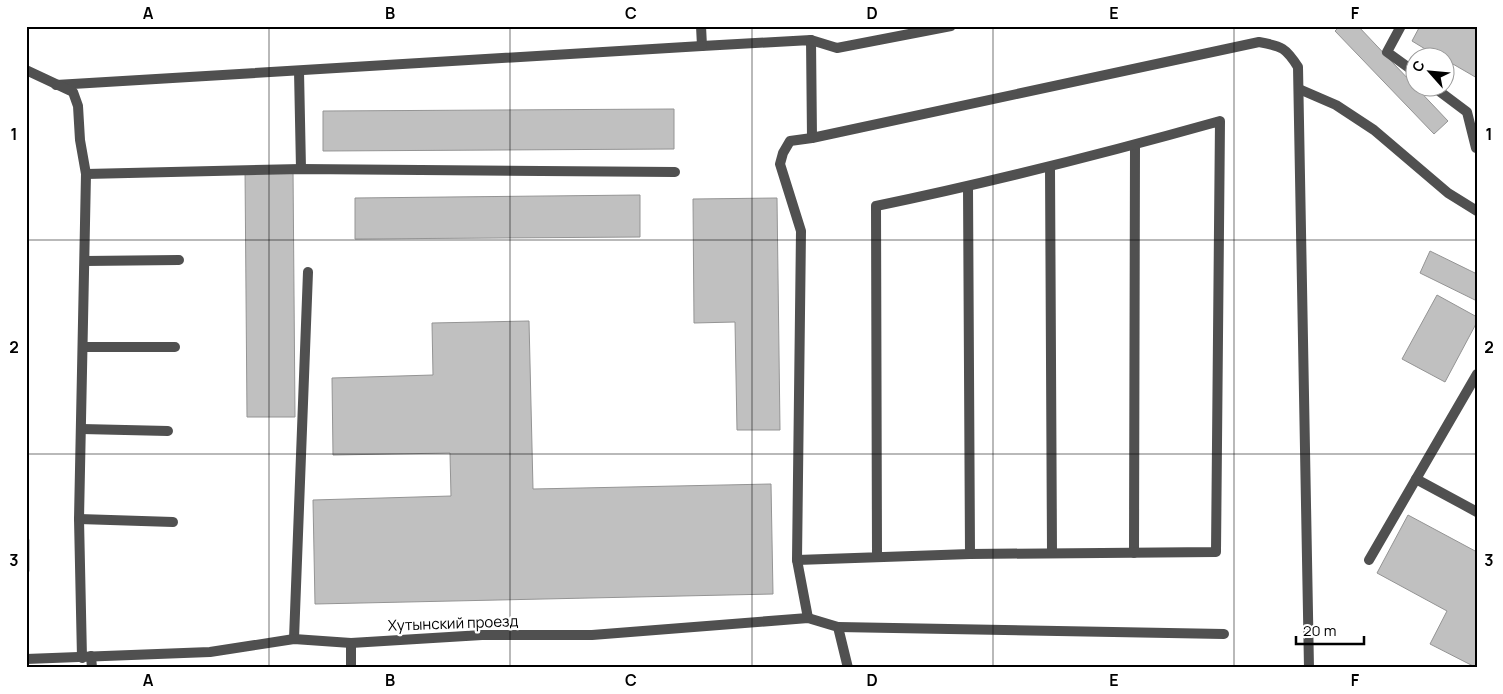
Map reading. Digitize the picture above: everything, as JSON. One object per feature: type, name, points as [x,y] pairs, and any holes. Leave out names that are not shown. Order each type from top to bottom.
[{"type":"street","points":[[701,26],[702,46]]},
{"type":"street","points":[[55,85],[811,40],[837,48],[899,31],[951,26]]},
{"type":"street","points":[[1401,26],[1387,52],[1406,66]]},
{"type":"street","points":[[811,40],[812,138]]},
{"type":"street","points":[[808,618],[798,560],[801,231],[780,164],[782,153],[790,141],[812,138],[1259,42],[1276,45],[1289,52],[1298,67],[1309,668]]},
{"type":"street","points":[[26,70],[73,92],[78,106],[80,140],[86,174],[84,347],[79,519],[86,657],[92,668]]},
{"type":"street","points":[[299,71],[301,169]]},
{"type":"street","points":[[1299,89],[1336,105],[1374,130],[1448,193],[1477,211]]},
{"type":"street","points":[[1448,98],[1467,112],[1476,148]]},
{"type":"street","points":[[798,560],[970,554],[1216,552],[1220,121],[1050,167],[968,187],[876,206],[877,556]]},
{"type":"street","points":[[1134,553],[1135,145]]},
{"type":"street","points":[[1050,167],[1052,554]]},
{"type":"street","points":[[86,174],[301,169],[675,172]]},
{"type":"street","points":[[968,187],[970,554]]},
{"type":"street","points":[[85,261],[179,260]]},
{"type":"street","points":[[294,639],[308,272]]},
{"type":"street","points":[[84,347],[175,347]]},
{"type":"street","points":[[1370,560],[1477,374]]},
{"type":"street","points":[[82,429],[168,431]]},
{"type":"street","points":[[1416,480],[1477,512]]},
{"type":"street","points":[[79,519],[173,522]]},
{"type":"street","name":"Хутынский проезд","points":[[26,659],[210,652],[294,639],[351,643],[482,635],[592,635],[808,618],[838,627],[1224,634]]},
{"type":"street","points":[[838,627],[848,668]]},
{"type":"street","points":[[351,643],[351,668]]},
{"type":"building","points":[[1340,26],[1358,26],[1406,77],[1406,98],[1426,98],[1448,121],[1434,134],[1335,31]]},
{"type":"building","points":[[1420,26],[1477,26],[1477,78],[1456,66],[1456,48],[1424,48],[1412,41]]},
{"type":"building","points":[[674,109],[674,149],[323,151],[323,111]]},
{"type":"building","points":[[245,168],[293,168],[295,417],[247,417]]},
{"type":"building","points":[[640,195],[640,237],[355,239],[355,198]]},
{"type":"building","points":[[777,198],[780,430],[737,430],[735,322],[694,323],[693,199]]},
{"type":"building","points":[[1430,251],[1477,274],[1477,301],[1420,273]]},
{"type":"building","points":[[1437,295],[1477,317],[1477,322],[1445,382],[1402,359]]},
{"type":"building","points":[[529,321],[533,489],[771,484],[773,594],[315,604],[313,500],[451,496],[450,453],[333,455],[332,378],[433,375],[432,323]]},
{"type":"building","points":[[1408,515],[1477,552],[1477,668],[1430,644],[1447,611],[1377,573]]},
{"type":"building","points":[[26,540],[29,540],[29,571],[26,571]]}]
